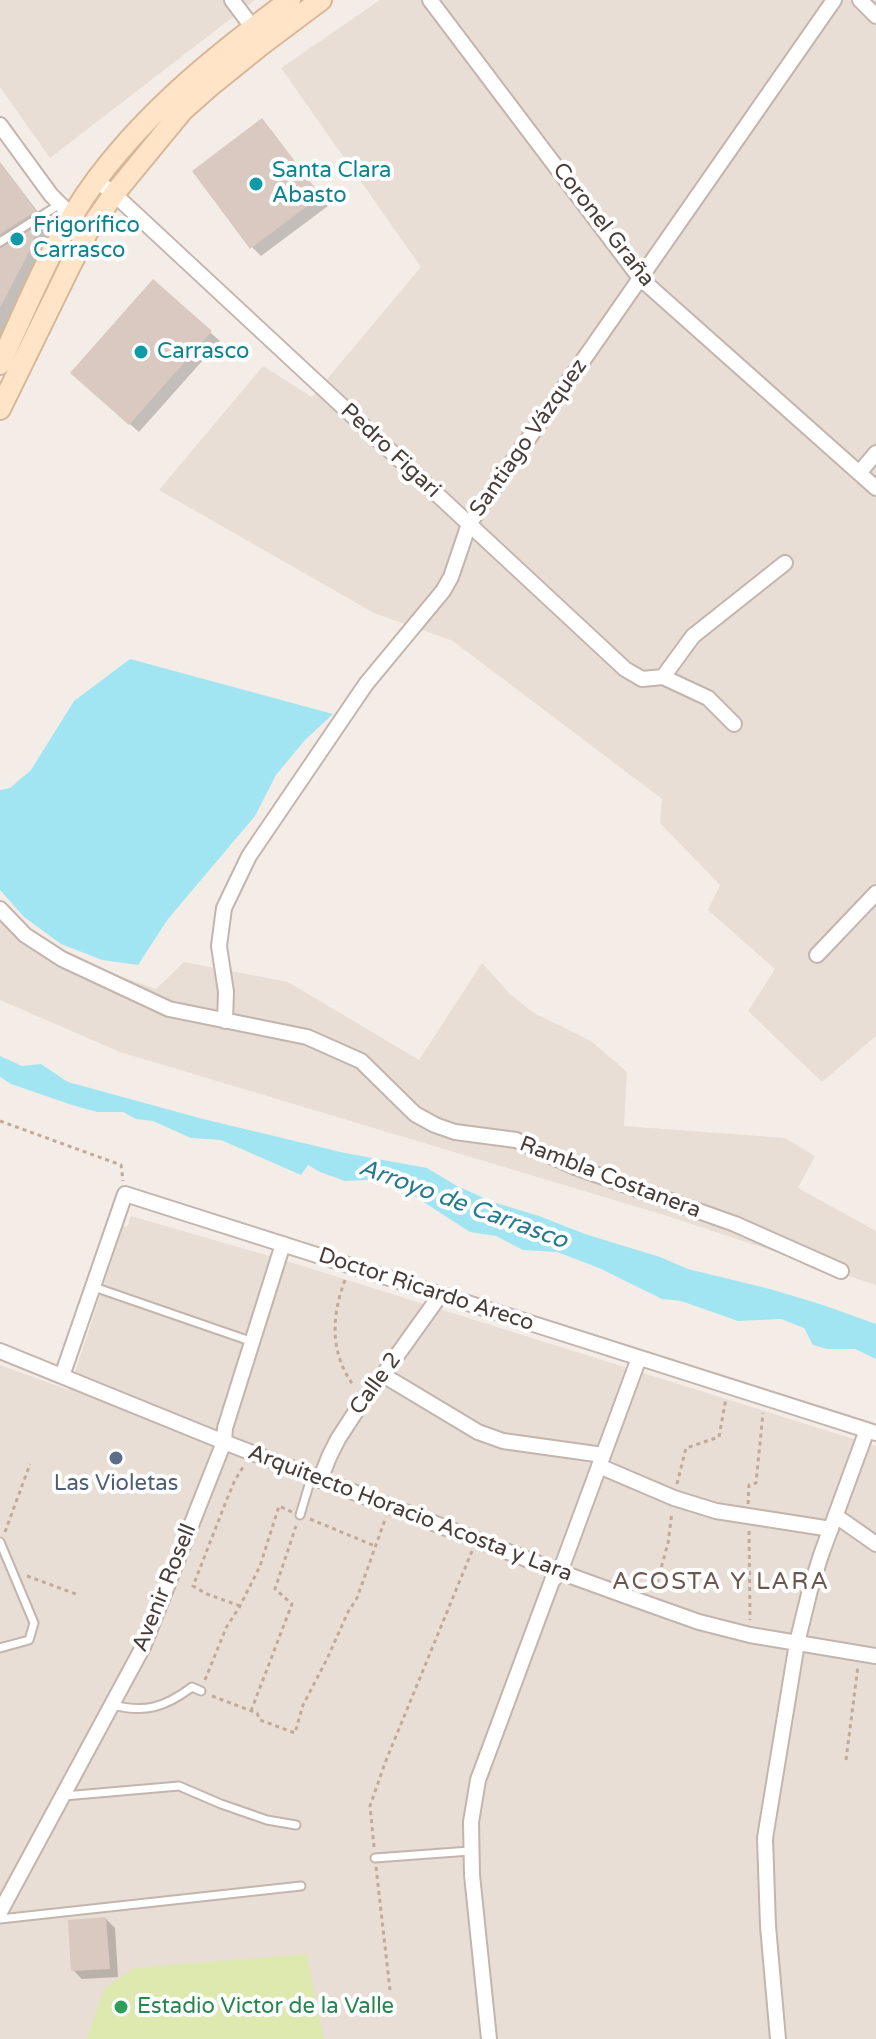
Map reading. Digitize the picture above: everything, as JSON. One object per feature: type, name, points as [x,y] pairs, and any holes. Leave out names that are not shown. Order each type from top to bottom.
[{"type":"main road","points":[[0,364],[53,251],[96,180],[198,71],[290,0]]},
{"type":"main road","points":[[0,409],[74,217],[114,194],[183,110],[321,0]]},
{"type":"street","points":[[232,0],[253,28]]},
{"type":"street","name":"Coronel Graña","points":[[430,0],[640,278],[876,488]]},
{"type":"street","name":"Santiago Vázquez","points":[[225,1021],[226,992],[219,946],[224,908],[249,856],[366,684],[443,591],[469,524],[834,0]]},
{"type":"street","points":[[860,0],[876,16]]},
{"type":"street","points":[[0,125],[51,195],[74,217]]},
{"type":"street","name":"Pedro Figari","points":[[96,180],[625,669],[642,679],[663,677],[708,698],[734,724]]},
{"type":"street","points":[[859,473],[876,453]]},
{"type":"street","points":[[663,677],[693,636],[785,563]]},
{"type":"street","points":[[817,955],[876,893]]},
{"type":"street","name":"Rambla Costanera","points":[[0,909],[25,935],[62,959],[169,1009],[307,1037],[361,1061],[415,1114],[435,1125],[455,1132],[516,1140],[575,1167],[735,1224],[841,1271]]},
{"type":"street","points":[[62,1376],[125,1194]]},
{"type":"street","name":"Doctor Ricardo Areco","points":[[125,1194],[871,1432]]},
{"type":"street","name":"Avenir Rosell","points":[[0,1912],[143,1647],[224,1442],[225,1428],[283,1244]]},
{"type":"street","name":"Calle 2","points":[[316,1478],[364,1399],[441,1294]]},
{"type":"street","name":"Arquitecto Horacio Acosta y Lara","points":[[0,1351],[316,1478],[699,1622],[750,1635],[876,1656]]},
{"type":"street","points":[[489,2039],[470,1851],[478,1780],[552,1581],[560,1572],[639,1358]]},
{"type":"street","points":[[383,1375],[478,1432],[503,1441],[601,1461],[674,1498],[716,1511],[833,1523],[876,1544]]},
{"type":"street","points":[[778,2039],[768,1926],[765,1838],[797,1643],[810,1590],[833,1523],[871,1432]]},
{"type":"lane","points":[[0,242],[74,217]]},
{"type":"lane","points":[[94,1287],[253,1342]]},
{"type":"lane","points":[[300,1515],[316,1478]]},
{"type":"lane","points":[[0,1542],[34,1623],[29,1640],[0,1648]]},
{"type":"lane","points":[[112,1705],[132,1710],[158,1706],[175,1700],[192,1687],[201,1691]]},
{"type":"lane","points":[[62,1796],[179,1786],[267,1820],[296,1825]]},
{"type":"lane","points":[[375,1858],[470,1851]]},
{"type":"lane","points":[[0,1919],[301,1886]]},
{"type":"path","points":[[0,1121],[121,1165],[125,1194]]},
{"type":"path","points":[[351,1266],[337,1300],[334,1326],[337,1355],[346,1375],[364,1399]]},
{"type":"path","points":[[240,1606],[193,1586],[235,1480],[250,1452]]},
{"type":"path","points":[[0,1542],[30,1464]]},
{"type":"path","points":[[375,1546],[279,1506],[260,1566],[223,1635],[201,1691],[257,1713],[260,1720],[295,1733],[303,1705],[357,1598],[390,1506]]},
{"type":"path","points":[[251,1711],[292,1604],[275,1589],[300,1515]]},
{"type":"path","points":[[390,1990],[370,1806],[476,1540]]},
{"type":"path","points":[[12,1571],[76,1594]]},
{"type":"path","points":[[846,1760],[860,1655]]},
{"type":"shaded area","points":[[0,0],[255,0],[50,158],[0,87]]},
{"type":"shaded area","points":[[380,0],[876,0],[876,1036],[822,1082],[748,1011],[775,969],[708,910],[720,885],[660,823],[662,799],[453,641],[374,613],[159,490],[263,366],[312,397],[421,267],[281,68]]},
{"type":"shaded area","points":[[0,900],[29,932],[85,964],[156,989],[184,962],[288,982],[419,1060],[482,963],[510,994],[534,1013],[591,1041],[627,1072],[624,1126],[785,1138],[815,1156],[798,1188],[876,1231],[876,1285],[664,1215],[120,1052],[0,1000]]},
{"type":"shaded area","points":[[131,1216],[290,1262],[876,1446],[876,2039],[0,2039],[0,1365],[69,1390],[123,1226],[127,1227]]},
{"type":"green space","points":[[307,1954],[324,2039],[85,2039],[104,1989],[134,1968]]},
{"type":"water","points":[[130,659],[333,714],[305,740],[276,775],[255,816],[168,919],[138,965],[102,960],[61,944],[24,917],[0,890],[0,790],[10,788],[31,770],[74,701]]},
{"type":"water","name":"Arroyo de Carrasco","points":[[0,1056],[22,1066],[41,1064],[68,1082],[203,1119],[345,1153],[427,1168],[493,1202],[585,1234],[688,1269],[770,1289],[876,1324],[876,1359],[855,1349],[827,1349],[813,1345],[804,1328],[781,1319],[738,1321],[681,1301],[662,1299],[599,1268],[557,1252],[523,1250],[496,1236],[470,1232],[388,1179],[345,1181],[308,1165],[301,1175],[221,1140],[191,1138],[123,1112],[97,1112],[11,1084],[0,1077]]},
{"type":"building","name":"Santa Clara Abasto","points":[[262,118],[321,196],[250,249],[192,171]]},
{"type":"building","points":[[0,162],[36,211],[0,234]]},
{"type":"building","points":[[40,224],[26,258],[0,308],[0,248]]},
{"type":"building","name":"Carrasco","points":[[153,279],[212,331],[129,425],[70,373]]},
{"type":"building","points":[[106,1917],[110,1969],[71,1971],[68,1920]]},
{"type":"place","name":"Santa Clara Abasto","points":[[256,184]]},
{"type":"place","name":"Frigorífico Carrasco","points":[[17,239]]},
{"type":"place","name":"Carrasco","points":[[141,352]]},
{"type":"place","name":"Las Violetas","points":[[116,1458]]},
{"type":"place","name":"Estadio Victor de la Valle","points":[[121,2007]]},
{"type":"district","name":"ACOSTA Y LARA","points":[[721,1583]]}]
